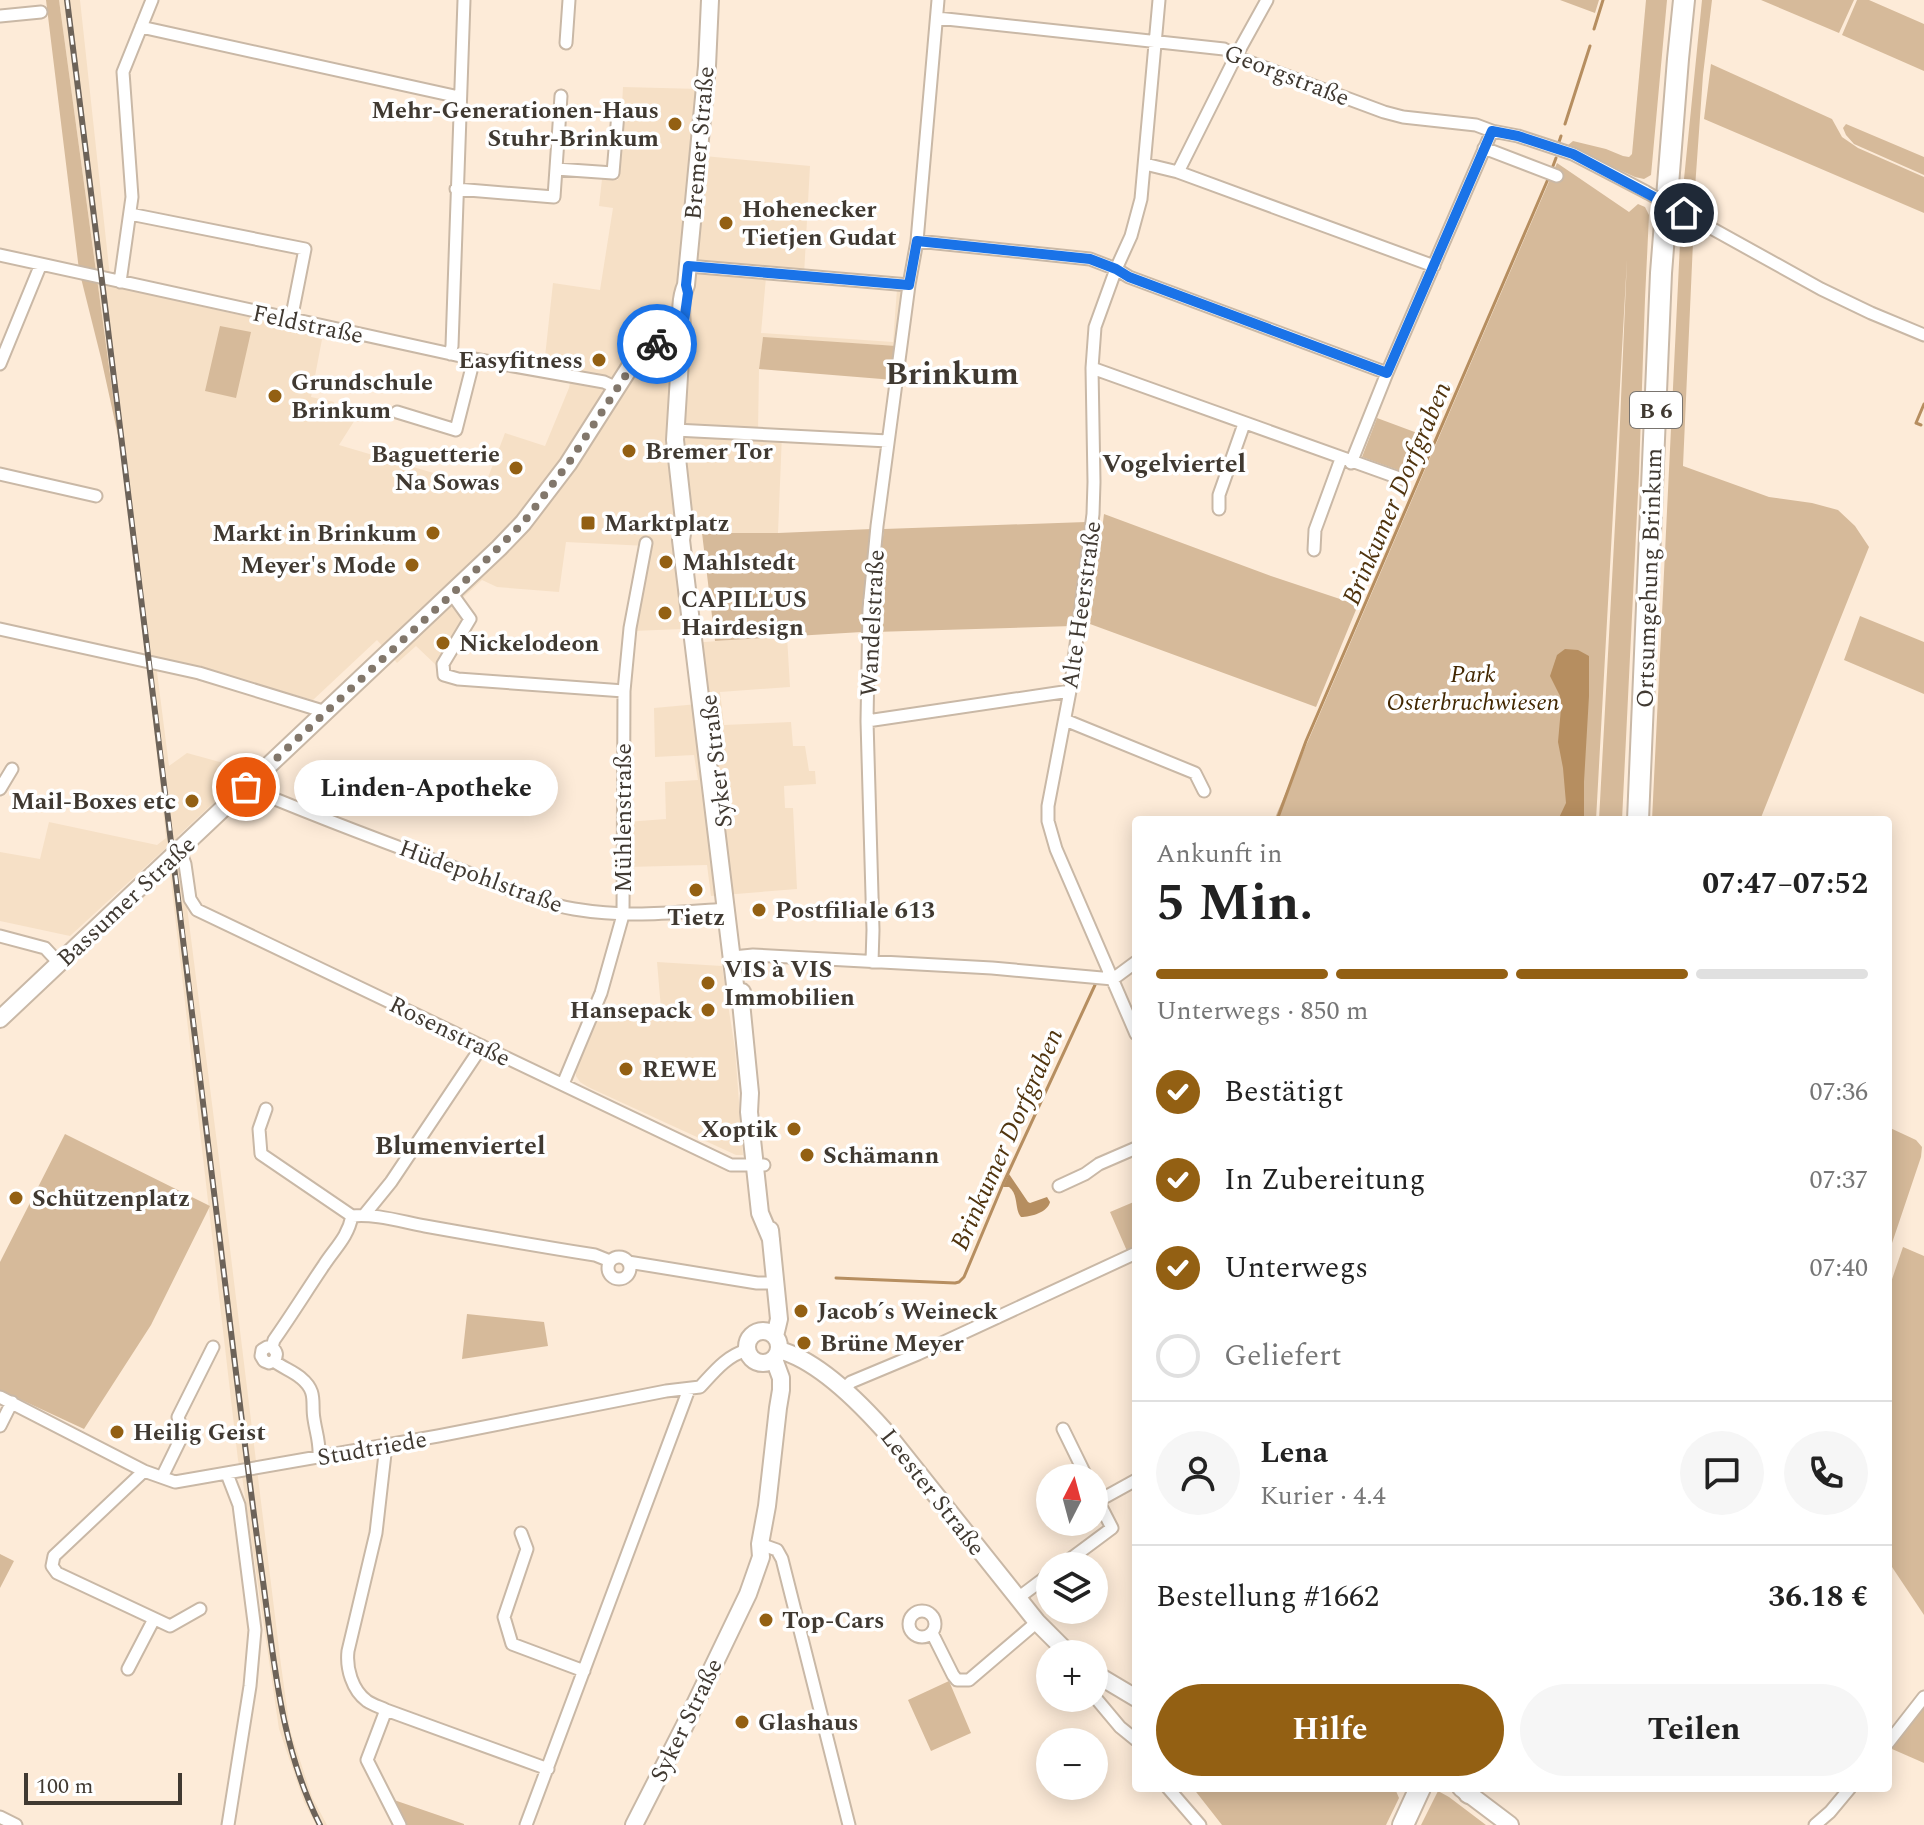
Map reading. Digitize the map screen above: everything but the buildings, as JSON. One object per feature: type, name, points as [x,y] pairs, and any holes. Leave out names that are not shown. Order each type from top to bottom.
[{"type":"highway","name":"Ortsumgehung Brinkum","points":[[1638,816],[1661,273],[1684,0]]},
{"type":"highway","points":[[1403,1825],[1418,1792]]},
{"type":"street","points":[[120,282],[130,214],[131,169],[123,72],[152,0]]},
{"type":"street","points":[[450,354],[464,0]]},
{"type":"street","points":[[566,43],[569,0]]},
{"type":"street","name":"Bremer Straße","points":[[682,335],[681,312],[707,66],[710,0]]},
{"type":"street","name":"Wandelstraße","points":[[872,962],[867,721],[869,609],[888,441],[917,241],[938,0]]},
{"type":"street","name":"Alte Heerstraße","points":[[1132,1024],[1056,849],[1048,821],[1048,806],[1070,691],[1094,505],[1092,368],[1095,327],[1131,236],[1141,199],[1159,0]]},
{"type":"street","points":[[1178,172],[1267,0]]},
{"type":"street","points":[[0,16],[41,12]]},
{"type":"street","name":"Georgstraße","points":[[937,18],[1224,49],[1244,60],[1384,112],[1476,125],[1518,136],[1573,154],[1821,289],[1924,335]]},
{"type":"street","points":[[141,27],[459,97]]},
{"type":"street","points":[[456,189],[554,197],[561,96]]},
{"type":"street","points":[[556,169],[613,173],[618,113]]},
{"type":"street","points":[[1314,550],[1315,530],[1492,131]]},
{"type":"street","points":[[1484,148],[1557,176]]},
{"type":"street","points":[[1145,164],[1178,172],[1434,266]]},
{"type":"street","points":[[130,214],[305,249],[291,320]]},
{"type":"street","points":[[917,241],[1090,259],[1129,277],[1387,373]]},
{"type":"street","name":"Feldstraße","points":[[0,255],[450,354],[604,382],[617,388]]},
{"type":"street","points":[[0,364],[41,264]]},
{"type":"street","points":[[688,266],[909,285]]},
{"type":"street","name":"Bassumer Straße","points":[[0,1019],[452,594],[516,530],[568,464],[654,333],[664,328],[682,335]]},
{"type":"street","name":"Syker Straße","points":[[634,1825],[737,1614],[751,1555],[760,1544],[778,1408],[771,1348],[776,1283],[771,1239],[760,1213],[759,1166],[749,1112],[741,1002],[735,985],[736,956],[690,535],[684,521],[676,461],[675,430],[682,335]]},
{"type":"street","points":[[397,412],[456,430],[474,359]]},
{"type":"street","points":[[1092,368],[1402,479]]},
{"type":"street","points":[[1219,509],[1219,495],[1244,424]]},
{"type":"street","points":[[675,430],[888,441]]},
{"type":"street","points":[[0,474],[96,496]]},
{"type":"street","name":"Syker Straße","points":[[684,521],[681,540],[727,909],[736,956]]},
{"type":"street","name":"Mühlenstraße","points":[[563,1084],[601,993],[623,915],[624,691],[630,628],[646,543]]},
{"type":"street","points":[[452,594],[470,619],[443,664],[444,675],[458,679],[624,691]]},
{"type":"street","points":[[0,629],[199,673],[326,712]]},
{"type":"street","points":[[867,721],[1070,691]]},
{"type":"street","points":[[1065,720],[1195,773],[1204,791]]},
{"type":"street","points":[[0,789],[12,769]]},
{"type":"street","name":"Hüdepohlstraße","points":[[246,787],[415,853],[571,908],[623,915],[727,909]]},
{"type":"street","name":"Rosenstraße","points":[[180,850],[190,899],[197,910],[731,1165],[759,1166]]},
{"type":"street","points":[[0,936],[45,948],[59,963]]},
{"type":"street","points":[[736,956],[992,968],[1113,979],[1132,965]]},
{"type":"street","points":[[365,1214],[391,1182],[482,1046]]},
{"type":"street","points":[[266,1109],[259,1129],[261,1154],[352,1216],[365,1214],[595,1255],[610,1261],[619,1257],[628,1262],[757,1283],[776,1283]]},
{"type":"street","points":[[1059,1186],[1132,1150]]},
{"type":"street","points":[[319,1457],[320,1442],[310,1389],[301,1378],[274,1361],[264,1361],[261,1356],[262,1350],[272,1347],[342,1242],[352,1216]]},
{"type":"street","points":[[843,1390],[851,1382],[1132,1255]]},
{"type":"street","points":[[610,1261],[609,1271],[617,1278],[627,1274],[630,1268],[628,1262]]},
{"type":"street","points":[[747,1350],[751,1336],[757,1332],[771,1348]]},
{"type":"street","points":[[162,1477],[183,1434],[178,1417],[213,1347]]},
{"type":"street","name":"Leester Straße","points":[[747,1350],[756,1361],[771,1348],[792,1354],[862,1405],[1036,1621]]},
{"type":"street","name":"Studtriede","points":[[6,1400],[144,1471],[175,1482],[700,1387],[722,1363],[747,1350]]},
{"type":"street","points":[[526,1825],[689,1389]]},
{"type":"street","points":[[0,1426],[6,1400]]},
{"type":"street","points":[[1063,1429],[1080,1464]]},
{"type":"street","points":[[386,1445],[376,1533],[347,1659],[352,1680],[368,1701],[386,1710],[548,1769]]},
{"type":"street","points":[[144,1471],[54,1556],[52,1566],[57,1573],[170,1626],[200,1609]]},
{"type":"street","points":[[227,1474],[239,1505],[255,1630],[250,1686],[228,1825]]},
{"type":"street","points":[[1108,1492],[1132,1482]]},
{"type":"street","points":[[521,1533],[527,1549],[504,1617],[512,1644],[584,1671]]},
{"type":"street","points":[[1080,1552],[1101,1536]]},
{"type":"street","points":[[760,1544],[777,1550],[782,1559],[849,1825]]},
{"type":"street","points":[[1018,1598],[1036,1584]]},
{"type":"street","points":[[128,1669],[154,1619]]},
{"type":"street","points":[[932,1633],[953,1675],[957,1680],[969,1680],[1036,1623]]},
{"type":"street","name":"Leester Straße","points":[[1039,1624],[1055,1640]]},
{"type":"street","points":[[1108,1681],[1132,1696]]},
{"type":"street","points":[[1892,1738],[1924,1697]]},
{"type":"street","points":[[386,1710],[367,1760],[400,1825]]},
{"type":"street","points":[[1107,1712],[1132,1737]]},
{"type":"street","points":[[1171,1792],[1200,1825]]},
{"type":"street","points":[[1469,1792],[1510,1825]]},
{"type":"street","points":[[1815,1825],[1847,1792]]},
{"type":"street","points":[[0,1817],[16,1825]]},
{"type":"shaded area","points":[[59,0],[80,0],[111,286],[323,334],[311,397],[334,402],[333,409],[358,415],[339,445],[484,488],[505,433],[545,446],[569,388],[572,372],[544,366],[553,283],[600,290],[613,208],[599,206],[602,179],[618,180],[623,87],[700,89],[694,155],[810,166],[804,275],[905,284],[897,346],[763,338],[758,432],[782,434],[778,533],[675,536],[682,629],[633,631],[647,546],[566,542],[559,592],[497,587],[482,580],[454,606],[467,622],[437,666],[416,646],[397,663],[377,640],[313,700],[155,656],[169,766],[187,753],[249,770],[178,836],[290,1730],[312,1797],[327,1825],[316,1825],[304,1802],[279,1729],[238,1460],[167,847],[70,936],[0,921],[0,852],[40,859],[49,822],[157,845],[166,838],[119,440]],"holes":[[[766,277],[897,289],[893,342],[761,333]]]},
{"type":"shaded area","points":[[787,636],[790,687],[720,692],[724,725],[791,722],[793,746],[805,746],[809,771],[815,771],[816,784],[784,786],[785,808],[793,808],[797,889],[711,896],[707,865],[627,867],[626,822],[666,819],[665,782],[698,780],[694,755],[655,757],[654,708],[698,704],[691,643]]},
{"type":"shaded area","points":[[1565,649],[1578,650],[1589,656],[1584,816],[1560,816],[1566,803],[1558,742],[1561,708],[1560,696],[1550,676],[1557,655]]},
{"type":"shaded area","points":[[657,962],[722,966],[735,1049],[743,1155],[736,1155],[588,1087],[576,1076],[576,1066],[599,1015],[662,1020]]},
{"type":"shaded area","points":[[1009,1174],[1028,1202],[1047,1197],[1049,1206],[1034,1215],[1021,1217],[1012,1190],[1003,1187]]},
{"type":"green space","points":[[46,0],[59,0],[119,440],[79,270]]},
{"type":"green space","points":[[1560,0],[1599,0],[1595,13]]},
{"type":"green space","points":[[1646,0],[1667,0],[1651,175],[1644,179],[1567,146],[1573,141],[1623,156],[1632,154]]},
{"type":"green space","points":[[1702,0],[1712,0],[1695,188],[1689,193],[1683,189]]},
{"type":"green space","points":[[1761,0],[1854,0],[1839,33]]},
{"type":"green space","points":[[1857,0],[1869,0],[1924,24],[1924,71],[1842,35]]},
{"type":"green space","points":[[1711,64],[1832,119],[1842,137],[1858,148],[1924,177],[1924,213],[1704,119]]},
{"type":"green space","points":[[1846,124],[1924,157],[1924,175],[1854,144],[1843,128]]},
{"type":"green space","name":"Park Osterbruchwiesen","points":[[1557,163],[1629,212],[1638,204],[1645,207],[1649,215],[1622,816],[1599,816],[1627,259],[1596,816],[1276,816]]},
{"type":"green space","points":[[1688,237],[1693,242],[1683,466],[1769,497],[1838,510],[1855,526],[1869,547],[1762,816],[1652,816],[1680,243]]},
{"type":"green space","points":[[220,326],[251,332],[236,398],[205,391]]},
{"type":"green space","points":[[763,337],[897,346],[894,380],[759,369]]},
{"type":"green space","points":[[1377,418],[1420,434],[1406,473],[1362,457]]},
{"type":"green space","points":[[1104,514],[1358,605],[1316,707],[1090,624]]},
{"type":"green space","points":[[1086,522],[1072,626],[874,632],[884,529]]},
{"type":"green space","points":[[872,529],[862,632],[715,641],[702,533]]},
{"type":"green space","points":[[1860,616],[1924,642],[1924,694],[1844,660]]},
{"type":"green space","points":[[1892,1129],[1916,1140],[1922,1147],[1892,1243]]},
{"type":"green space","points":[[65,1134],[210,1206],[151,1325],[84,1429],[0,1390],[0,1262]]},
{"type":"green space","points":[[1132,1203],[1132,1249],[1127,1251],[1110,1212]]},
{"type":"green space","points":[[1903,1247],[1924,1256],[1924,1615],[1892,1567],[1892,1279]]},
{"type":"green space","points":[[467,1314],[544,1322],[548,1346],[462,1359]]},
{"type":"green space","points":[[0,1554],[14,1561],[0,1588]]},
{"type":"green space","points":[[949,1681],[971,1733],[931,1751],[908,1700]]},
{"type":"green space","points":[[1924,1707],[1924,1763],[1892,1749]]},
{"type":"green space","points":[[1196,1792],[1396,1792],[1399,1798],[1386,1825],[1222,1825]]},
{"type":"green space","points":[[1440,1792],[1486,1825],[1421,1825]]},
{"type":"green space","points":[[394,1800],[464,1824],[464,1825],[407,1825]]},
{"type":"waterway","name":"Brinkumer Dorfgraben","points":[[1594,29],[1603,0]]},
{"type":"waterway","name":"Brinkumer Dorfgraben","points":[[1565,124],[1590,46]]},
{"type":"waterway","name":"Brinkumer Dorfgraben","points":[[1559,142],[1561,136]]},
{"type":"waterway","name":"Brinkumer Dorfgraben","points":[[1553,166],[1556,158]]},
{"type":"waterway","name":"Brinkumer Dorfgraben","points":[[1278,816],[1306,741],[1548,179]]},
{"type":"waterway","points":[[1921,425],[1916,423],[1924,404]]},
{"type":"waterway","name":"Brinkumer Dorfgraben","points":[[836,1278],[955,1283],[964,1277],[1003,1184],[1095,985]]},
{"type":"railway","points":[[67,0],[270,1638],[287,1734],[320,1825]]},
{"type":"way so far","points":[[246,787],[452,594],[523,523],[568,464],[637,358],[657,344]]},
{"type":"place","name":"Mehr-Generationen-Haus Stuhr-Brinkum","points":[[675,124]]},
{"type":"place","name":"Hohenecker Tietjen Gudat","points":[[726,223]]},
{"type":"place","name":"Easyfitness","points":[[599,360]]},
{"type":"place","name":"Grundschule Brinkum","points":[[275,396]]},
{"type":"place","name":"Bremer Tor","points":[[629,451]]},
{"type":"place","name":"Baguetterie Na Sowas","points":[[516,468]]},
{"type":"place","name":"Marktplatz","points":[[588,523]]},
{"type":"place","name":"Markt in Brinkum","points":[[433,533]]},
{"type":"place","name":"Mahlstedt","points":[[666,562]]},
{"type":"place","name":"Meyer's Mode","points":[[412,565]]},
{"type":"place","name":"CAPILLUS Hairdesign","points":[[665,613]]},
{"type":"place","name":"Nickelodeon","points":[[443,643]]},
{"type":"place","name":"Linden-Apotheke","points":[[246,787]]},
{"type":"place","name":"Mail-Boxes etc","points":[[192,801]]},
{"type":"place","name":"Tietz","points":[[696,890]]},
{"type":"place","name":"Postfiliale 613","points":[[759,910]]},
{"type":"place","name":"VIS à VIS Immobilien","points":[[708,983]]},
{"type":"place","name":"Hansepack","points":[[708,1010]]},
{"type":"place","name":"REWE","points":[[626,1069]]},
{"type":"place","name":"Xoptik","points":[[794,1129]]},
{"type":"place","name":"Schämann","points":[[807,1155]]},
{"type":"place","name":"Schützenplatz","points":[[16,1198]]},
{"type":"place","name":"Jacob´s Weineck","points":[[801,1311]]},
{"type":"place","name":"Brüne Meyer","points":[[804,1343]]},
{"type":"place","name":"Heilig Geist","points":[[117,1432]]},
{"type":"place","name":"Top-Cars","points":[[766,1620]]},
{"type":"place","name":"Glashaus","points":[[742,1722]]},
{"type":"district","name":"Brinkum","points":[[952,373]]},
{"type":"district","name":"Vogelviertel","points":[[1174,463]]},
{"type":"district","name":"Blumenviertel","points":[[460,1145]]},
{"type":"route","points":[[657,344],[681,343],[688,293],[688,266],[909,285],[917,241],[1090,259],[1129,277],[1387,373],[1492,131],[1573,154],[1684,213]]}]
